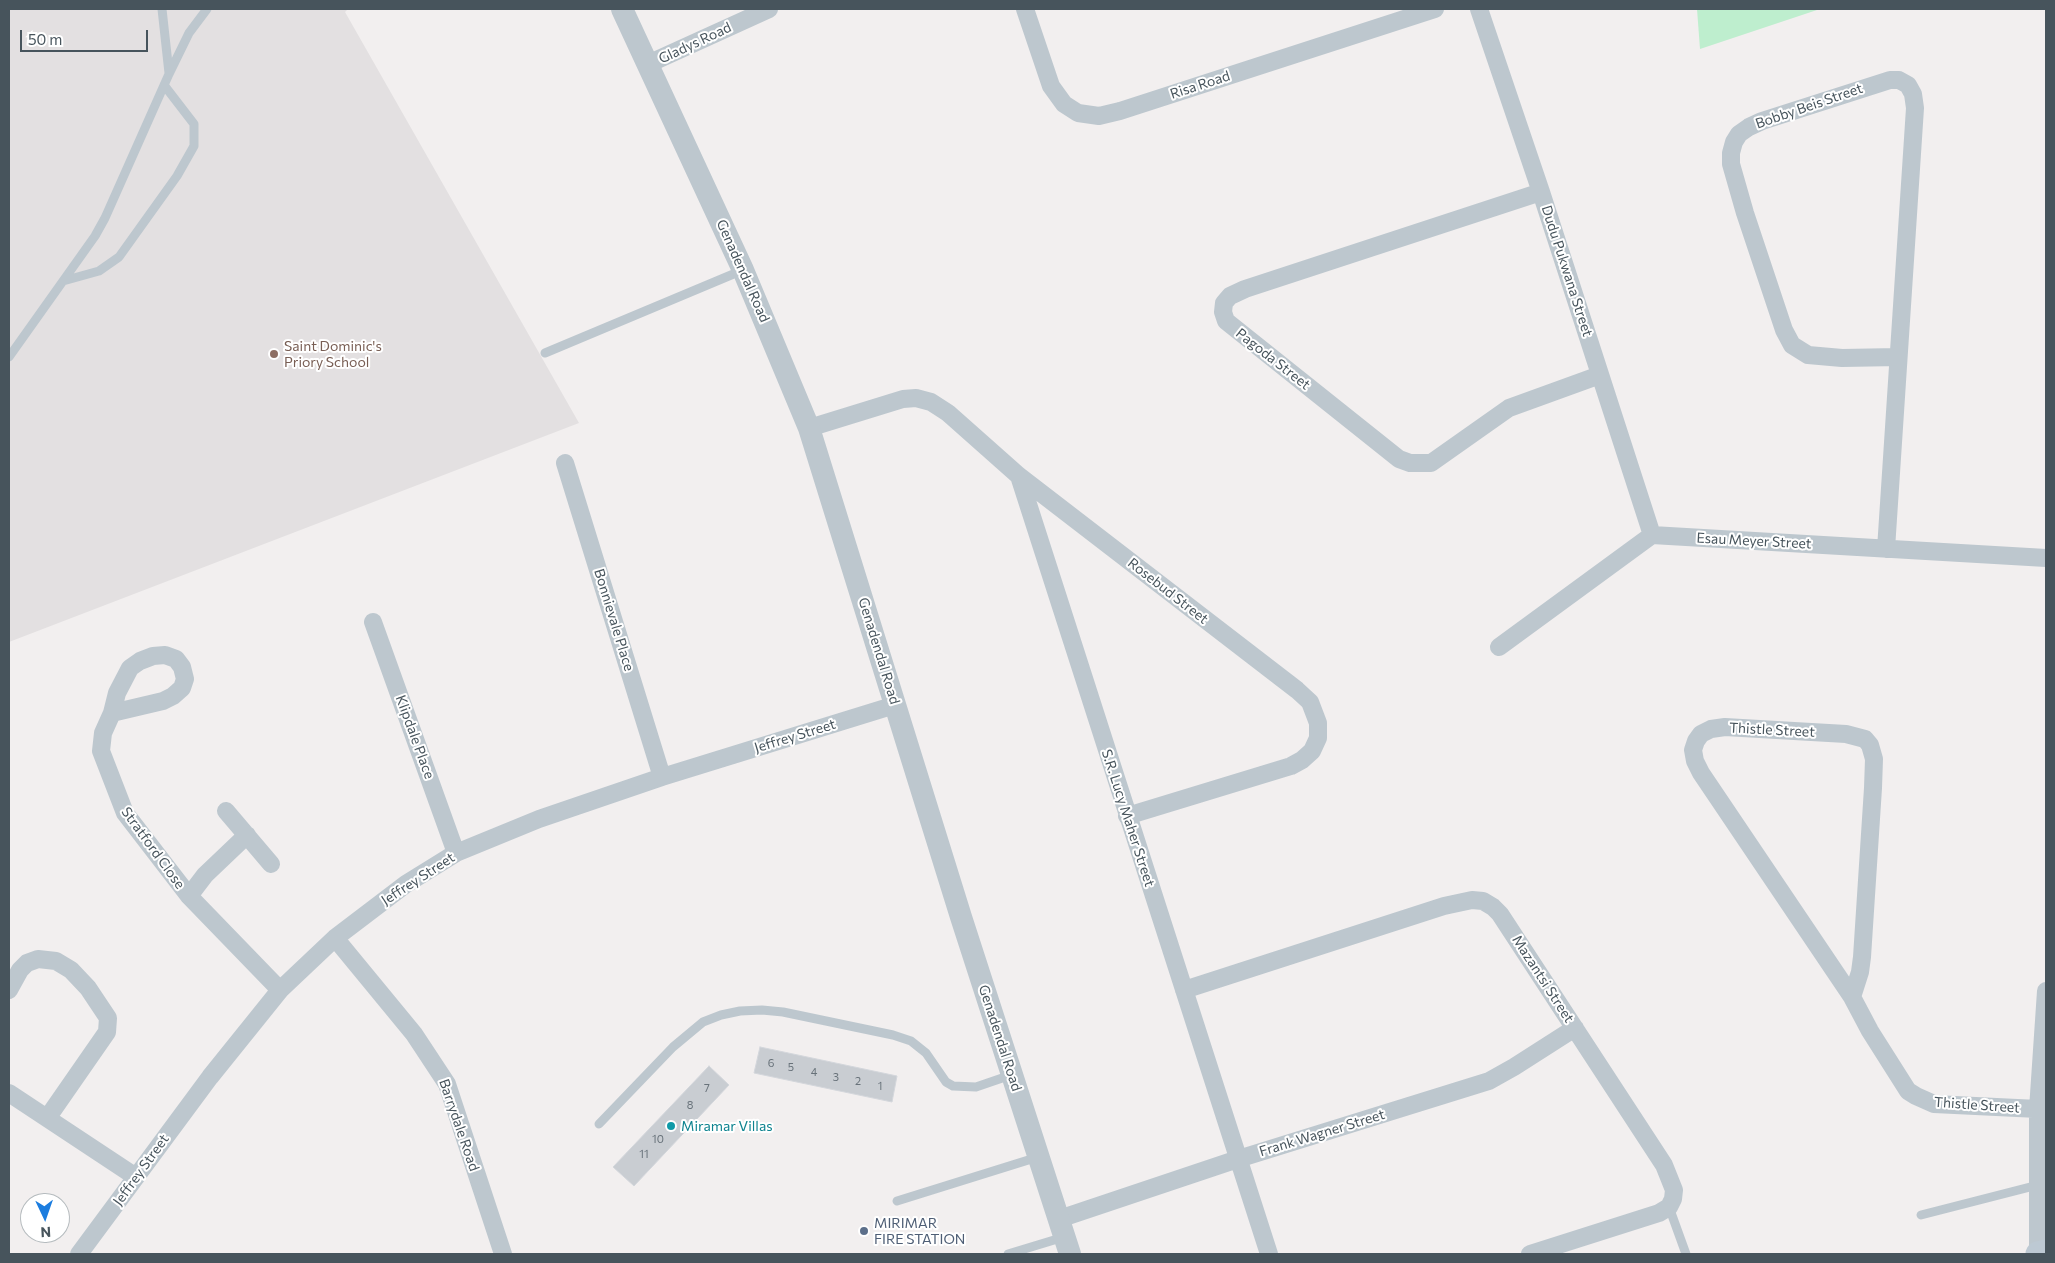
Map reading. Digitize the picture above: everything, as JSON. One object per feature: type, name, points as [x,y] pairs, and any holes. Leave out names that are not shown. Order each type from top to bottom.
[{"type":"main road","points":[[2038,1254],[2046,1252]]},
{"type":"street","name":"Genadendal Road","points":[[622,9],[743,270],[809,428],[1065,1243]]},
{"type":"street","name":"Gladys Road","points":[[648,64],[769,9]]},
{"type":"street","name":"Risa Road","points":[[1025,9],[1051,86],[1064,104],[1078,112],[1099,116],[1120,111],[1435,9]]},
{"type":"street","name":"Dudu Pukwana Street","points":[[1479,9],[1541,192],[1652,535]]},
{"type":"street","name":"Bobby Beis Street","points":[[1886,549],[1915,108],[1913,94],[1908,85],[1899,80],[1890,80],[1749,127],[1739,134],[1734,142],[1731,164],[1745,213],[1784,330],[1792,345],[1808,355],[1842,358],[1898,357]]},
{"type":"street","name":"Pagoda Street","points":[[1541,192],[1245,289],[1230,296],[1224,303],[1223,312],[1226,321],[1235,330],[1400,459],[1410,463],[1431,463],[1509,408],[1600,375]]},
{"type":"street","name":"Rosebud Street","points":[[809,428],[903,399],[916,398],[930,402],[948,413],[1019,476],[1298,690],[1310,702],[1318,724],[1318,738],[1312,751],[1302,760],[1291,766],[1127,816]]},
{"type":"street","name":"Bonnievale Place","points":[[565,463],[662,777]]},
{"type":"street","name":"S.R. Lucy Maher Street","points":[[1019,476],[1238,1159]]},
{"type":"street","name":"Esau Meyer Street","points":[[1652,535],[2046,558]]},
{"type":"street","points":[[1499,647],[1652,535]]},
{"type":"street","name":"Klipdale Place","points":[[373,622],[456,853]]},
{"type":"street","name":"Jeffrey Street","points":[[79,1254],[210,1077],[280,990],[335,938],[406,884],[456,853],[540,819],[662,777],[895,705]]},
{"type":"street","name":"Stratford Close","points":[[112,714],[103,733],[102,751],[122,806],[128,816],[189,896],[280,990]]},
{"type":"street","name":"Thistle Street","points":[[1852,997],[1860,972],[1862,957],[1873,788],[1874,759],[1870,745],[1865,739],[1846,734],[1725,727],[1710,729],[1701,734],[1693,750],[1695,761],[1701,773],[1852,997],[1870,1031],[1908,1091],[1934,1104],[2042,1110]]},
{"type":"street","points":[[226,811],[271,864]]},
{"type":"street","name":"Stratford Close","points":[[189,896],[205,875],[247,835]]},
{"type":"street","name":"Mazantsi Street","points":[[1184,990],[1444,906],[1472,900],[1483,901],[1500,914],[1664,1165],[1674,1190],[1673,1199],[1668,1206]]},
{"type":"street","name":"Barrydale Road","points":[[335,938],[414,1034],[447,1084],[503,1254]]},
{"type":"street","points":[[9,990],[20,970],[26,964],[38,959],[56,961],[71,970],[88,988],[108,1018],[107,1032],[48,1118]]},
{"type":"street","points":[[2038,1254],[2038,1185],[2046,991]]},
{"type":"street","name":"Frank Wagner Street","points":[[1065,1243],[1238,1159],[1490,1081],[1575,1028]]},
{"type":"street","points":[[9,1093],[136,1177]]},
{"type":"street","points":[[1238,1159],[1269,1254]]},
{"type":"street","points":[[1530,1254],[1659,1213],[1668,1206]]},
{"type":"lane","points":[[162,9],[169,74]]},
{"type":"lane","points":[[9,357],[95,236],[105,218],[189,32],[207,9]]},
{"type":"lane","points":[[63,281],[99,272],[119,257],[176,176],[194,146],[194,124],[164,85]]},
{"type":"lane","points":[[545,354],[743,270]]},
{"type":"lane","points":[[600,1124],[673,1047],[703,1022],[740,1011],[762,1010],[783,1012],[893,1035],[911,1041],[926,1053],[946,1082],[954,1086],[976,1087],[1012,1075]]},
{"type":"lane","points":[[897,1201],[1038,1157]]},
{"type":"lane","points":[[1920,1215],[2038,1185]]},
{"type":"lane","points":[[1668,1206],[1686,1254]]},
{"type":"lane","points":[[1008,1254],[1065,1243]]},
{"type":"shaded area","name":"Saint Dominic's Priory School","points":[[9,9],[348,9],[345,12],[579,423],[9,642]]},
{"type":"green space","points":[[1697,9],[1820,9],[1700,49]]},
{"type":"building","name":"Miramar Villas","points":[[760,1047],[897,1076],[892,1102],[754,1073]]},
{"type":"building","name":"Miramar Villas","points":[[709,1066],[729,1085],[634,1186],[613,1167]]},
{"type":"place","name":"Saint Dominic's Priory School","points":[[274,354]]},
{"type":"place","name":"Miramar Villas","points":[[671,1126]]},
{"type":"place","name":"MIRIMAR FIRE STATION","points":[[864,1231]]}]
